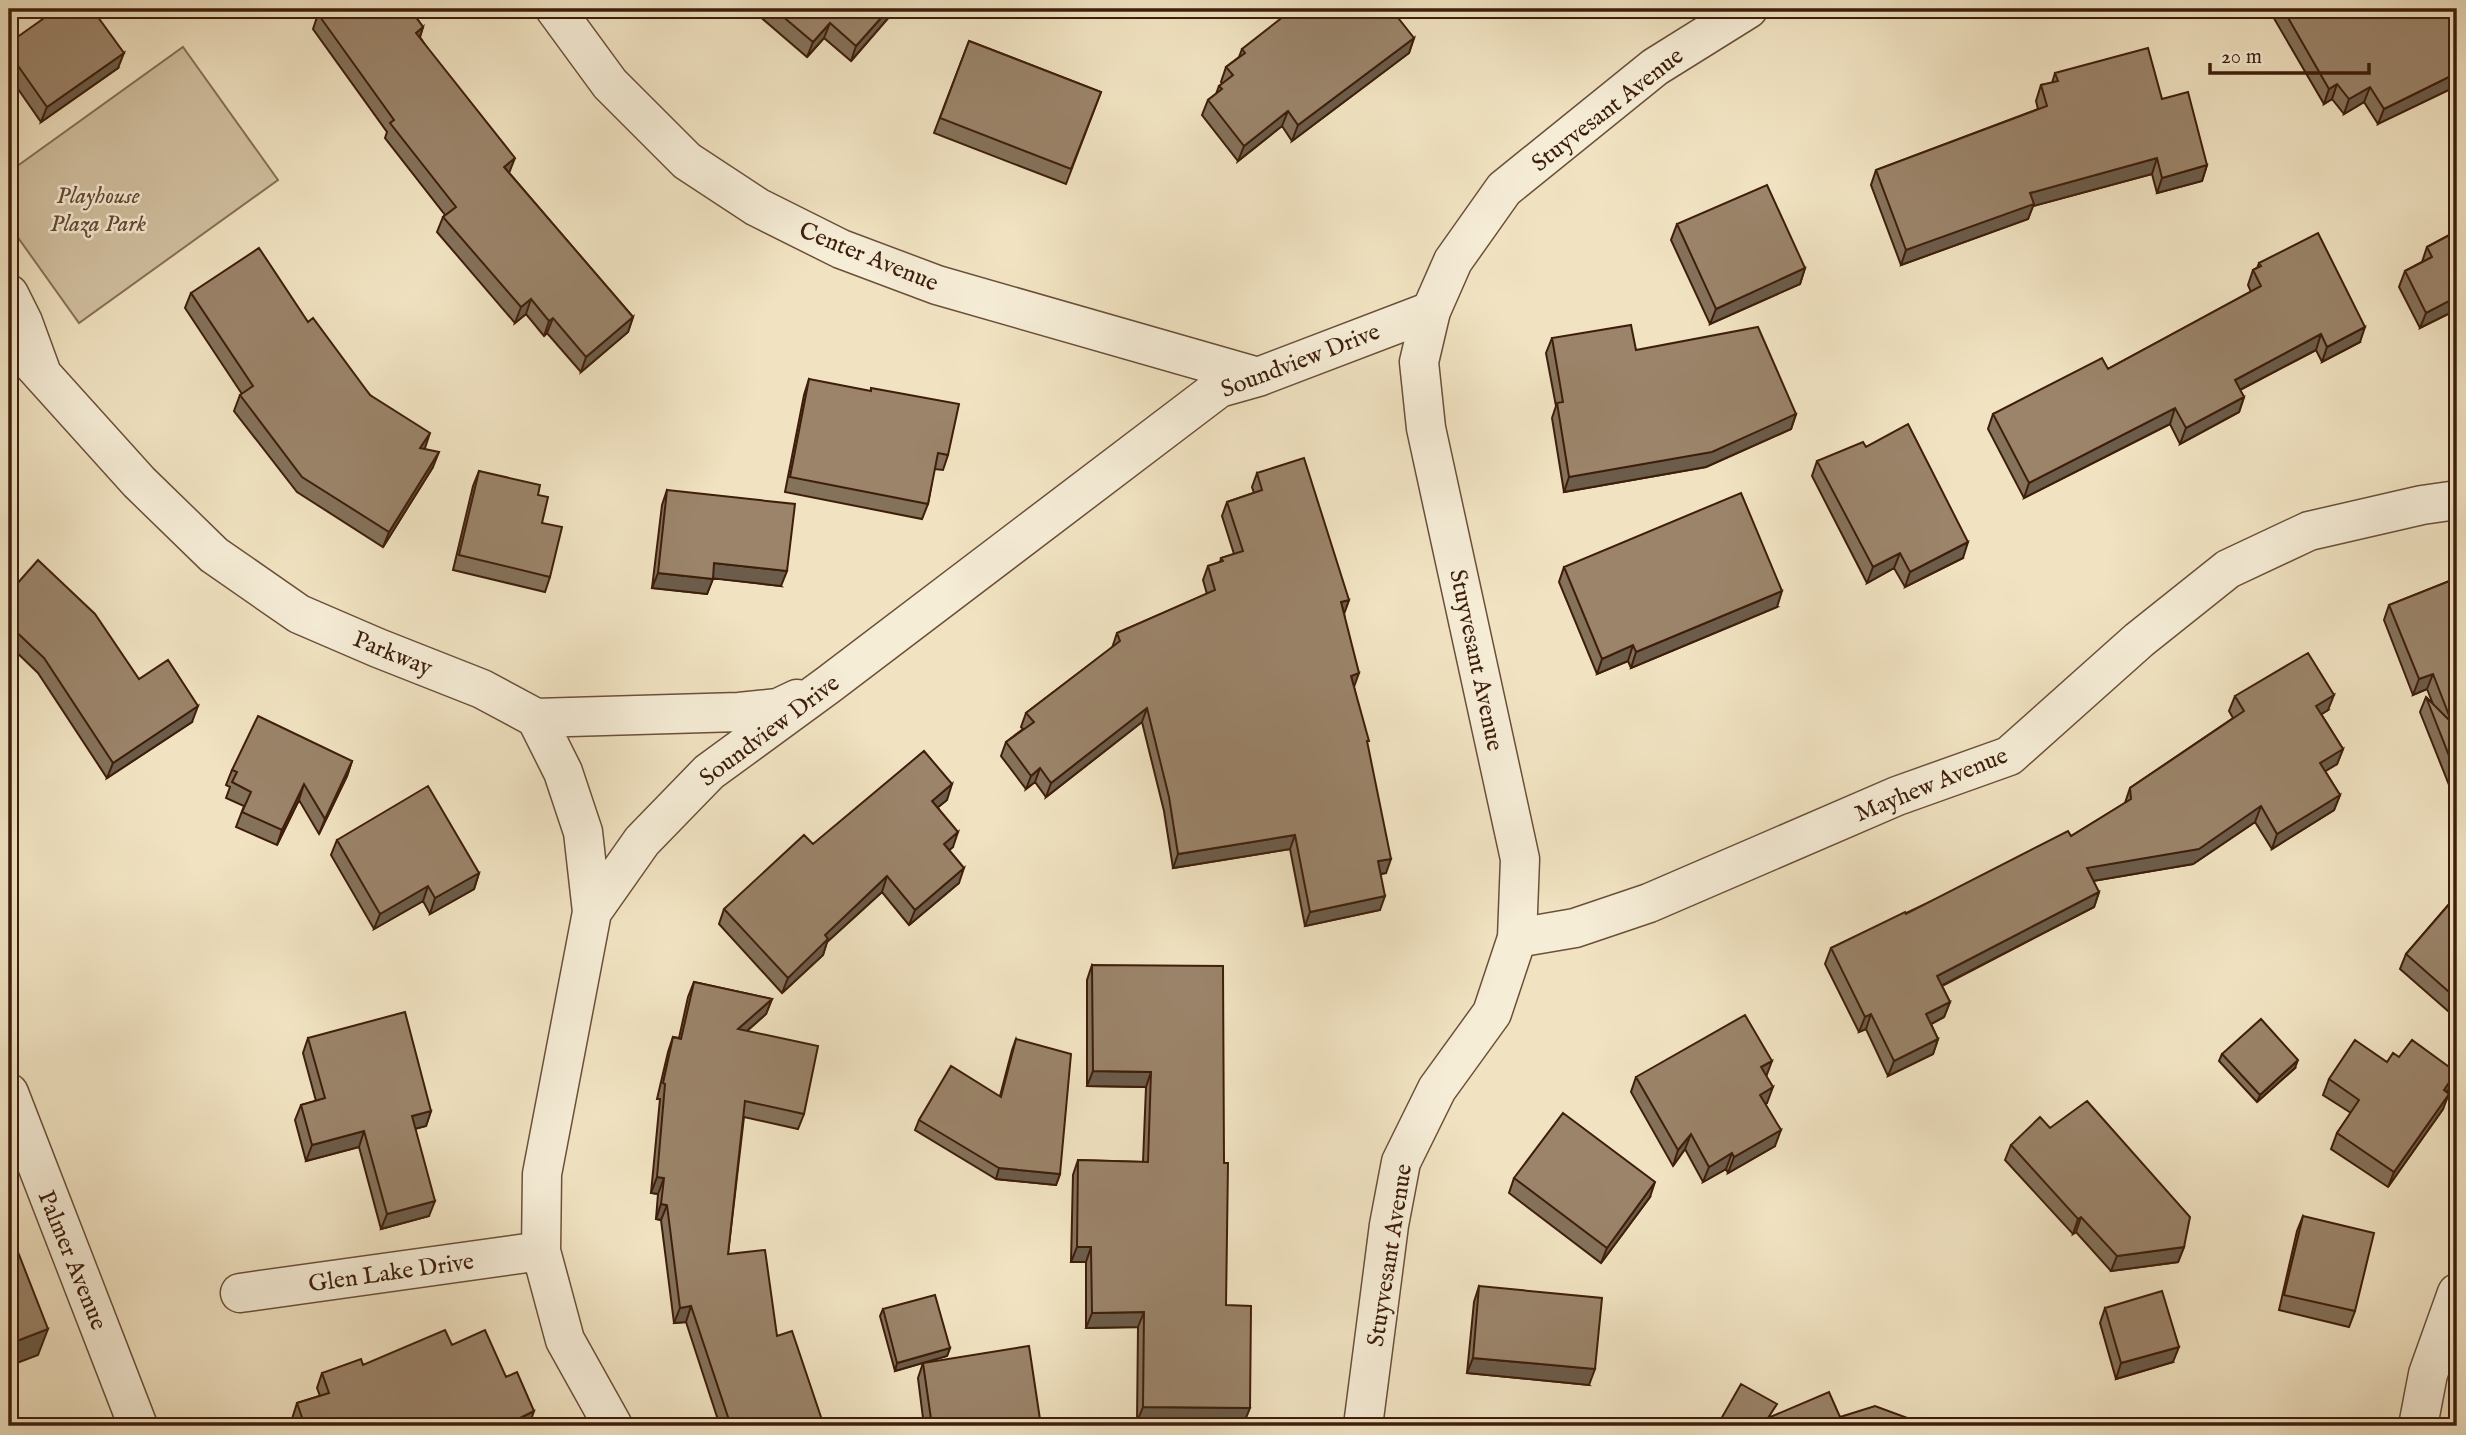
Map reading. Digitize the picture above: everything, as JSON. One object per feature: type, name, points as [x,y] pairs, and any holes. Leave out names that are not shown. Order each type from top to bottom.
[{"type":"street","name":"Center Avenue","points":[[555,9],[610,84],[687,161],[757,207],[841,250],[937,285],[1258,377]]},
{"type":"street","name":"Stuyvesant Avenue","points":[[1363,1426],[1389,1224],[1401,1162],[1437,1089],[1492,1013],[1517,939],[1520,859],[1426,428],[1419,362],[1431,311],[1453,261],[1504,190],[1655,67],[1736,12]]},
{"type":"street","name":"Parkway","points":[[9,294],[23,322],[42,374]]},
{"type":"street","name":"Soundview Drive","points":[[612,1426],[565,1340],[541,1251],[542,1174],[592,912],[642,841],[709,772],[1219,388],[1258,377],[1431,311]]},
{"type":"street","name":"Parkway","points":[[9,357],[29,360],[139,482],[224,562],[299,614],[482,689],[536,718],[739,712],[778,708],[828,685]]},
{"type":"street","name":"Mayhew Avenue","points":[[1517,939],[1575,928],[1648,903],[1897,796],[2009,756],[2139,640],[2228,569],[2309,531],[2422,505],[2457,500]]},
{"type":"street","points":[[536,718],[563,772],[583,832],[592,912]]},
{"type":"street","name":"Palmer Avenue","points":[[9,1093],[138,1426]]},
{"type":"street","name":"Glen Lake Drive","points":[[240,1293],[541,1251]]},
{"type":"street","points":[[2418,1426],[2428,1374],[2457,1293]]},
{"type":"green space","name":"Playhouse Plaza Park","points":[[183,47],[278,180],[79,323],[9,225],[9,172]]},
{"type":"building","points":[[57,9],[92,9],[124,53],[47,107],[9,53],[9,43]]},
{"type":"building","points":[[324,9],[410,9],[423,27],[416,33],[515,158],[504,167],[633,317],[586,357],[553,318],[549,321],[531,299],[521,307],[443,217],[456,207],[390,123],[394,120],[318,14]]},
{"type":"building","points":[[774,9],[889,9],[856,46],[830,23],[813,42]]},
{"type":"building","points":[[1293,9],[1391,9],[1414,38],[1298,125],[1288,111],[1244,146],[1208,100],[1222,89],[1219,86],[1233,75],[1226,67],[1245,53],[1242,49]]},
{"type":"building","points":[[2283,9],[2457,9],[2457,73],[2384,109],[2370,87],[2349,99],[2337,84],[2329,89]]},
{"type":"building","points":[[969,41],[1101,92],[1071,169],[940,118]]},
{"type":"building","points":[[2148,48],[2162,99],[2188,92],[2207,165],[2162,178],[2157,158],[2030,193],[2034,204],[1906,250],[1876,170],[2047,106],[2041,85],[2058,81],[2055,73]]},
{"type":"building","points":[[1767,185],[1805,268],[1716,309],[1677,224]]},
{"type":"building","points":[[2457,231],[2457,297],[2426,313],[2405,271],[2432,257],[2427,247]]},
{"type":"building","points":[[2318,233],[2365,327],[2327,347],[2321,334],[2235,380],[2244,397],[2186,428],[2175,408],[2029,483],[1993,414],[2102,358],[2108,369],[2261,286],[2253,270],[2261,266],[2259,263]]},
{"type":"building","points":[[259,248],[308,322],[313,318],[370,395],[430,433],[420,448],[439,452],[389,532],[302,477],[240,395],[253,386],[191,293]]},
{"type":"building","points":[[1631,325],[1636,350],[1758,327],[1796,414],[1712,452],[1569,477],[1557,403],[1563,402],[1552,338]]},
{"type":"building","points":[[809,379],[959,404],[948,455],[938,453],[928,504],[790,477]]},
{"type":"building","points":[[1908,424],[1968,542],[1910,572],[1900,553],[1873,567],[1817,461],[1863,442],[1866,447]]},
{"type":"building","points":[[1304,458],[1349,600],[1341,602],[1359,673],[1351,676],[1369,741],[1391,859],[1378,861],[1385,896],[1310,912],[1295,835],[1178,854],[1169,797],[1147,708],[1051,783],[1040,768],[1031,776],[1006,742],[1034,722],[1026,713],[1120,641],[1117,633],[1215,590],[1208,566],[1223,561],[1221,558],[1243,551],[1227,502],[1262,490],[1257,473]]},
{"type":"building","points":[[479,471],[540,485],[538,495],[548,497],[542,523],[562,527],[550,577],[459,555]]},
{"type":"building","points":[[667,490],[795,504],[787,571],[714,563],[713,579],[658,573]]},
{"type":"building","points":[[1741,493],[1782,591],[1636,652],[1633,645],[1602,659],[1564,567]]},
{"type":"building","points":[[38,560],[95,614],[139,679],[168,660],[198,706],[113,763],[44,658],[9,625],[9,593]]},
{"type":"building","points":[[2457,578],[2457,776],[2426,697],[2452,723],[2433,674],[2419,679],[2389,605]]},
{"type":"building","points":[[2308,653],[2334,695],[2316,706],[2343,749],[2320,763],[2340,795],[2277,834],[2261,806],[2199,849],[2087,868],[2099,892],[1937,976],[1950,1002],[1926,1014],[1938,1039],[1894,1061],[1871,1014],[1865,1017],[1831,948],[1905,912],[1906,914],[2068,831],[2071,836],[2131,799],[2130,788],[2244,711],[2235,696]]},
{"type":"building","points":[[258,716],[352,761],[325,819],[304,784],[282,830],[242,812],[251,792],[232,782],[237,772],[232,770]]},
{"type":"building","points":[[924,751],[952,784],[932,801],[958,832],[944,844],[964,868],[915,910],[887,876],[825,935],[828,939],[788,978],[724,909],[804,835],[813,844]]},
{"type":"building","points":[[428,786],[479,873],[435,898],[428,886],[380,914],[337,840]]},
{"type":"building","points":[[2457,895],[2457,999],[2406,954]]},
{"type":"building","points":[[1092,965],[1223,966],[1224,1163],[1228,1163],[1226,1305],[1251,1306],[1250,1408],[1143,1407],[1144,1312],[1092,1313],[1091,1247],[1077,1247],[1078,1160],[1148,1162],[1151,1072],[1093,1071]]},
{"type":"building","points":[[694,982],[772,999],[738,1029],[818,1046],[804,1114],[745,1101],[728,1254],[765,1250],[777,1336],[792,1331],[824,1426],[731,1426],[691,1306],[680,1308],[667,1205],[661,1204],[664,1178],[657,1177],[663,1083],[673,1037],[681,1039]]},
{"type":"building","points":[[405,1012],[431,1111],[412,1116],[435,1201],[387,1214],[364,1131],[312,1145],[301,1105],[325,1098],[308,1038]]},
{"type":"building","points":[[1745,1015],[1772,1061],[1761,1067],[1773,1087],[1760,1095],[1781,1130],[1734,1157],[1732,1153],[1709,1167],[1691,1134],[1678,1150],[1636,1077]]},
{"type":"building","points":[[2261,1019],[2298,1060],[2260,1095],[2222,1054]]},
{"type":"building","points":[[1016,1039],[1071,1054],[1060,1174],[999,1168],[919,1120],[951,1066],[1001,1097]]},
{"type":"building","points":[[2355,1040],[2387,1062],[2393,1053],[2399,1057],[2412,1040],[2456,1072],[2444,1090],[2449,1094],[2394,1172],[2337,1133],[2359,1100],[2329,1079]]},
{"type":"building","points":[[2087,1101],[2190,1217],[2184,1247],[2117,1256],[2081,1217],[2078,1219],[2011,1145],[2040,1117],[2050,1128]]},
{"type":"building","points":[[1563,1113],[1655,1182],[1607,1248],[1514,1178]]},
{"type":"building","points":[[2303,1216],[2374,1233],[2355,1311],[2284,1295]]},
{"type":"building","points":[[9,1229],[48,1329],[9,1344]]},
{"type":"building","points":[[1479,1286],[1602,1298],[1595,1369],[1473,1358]]},
{"type":"building","points":[[2162,1291],[2179,1347],[2121,1363],[2105,1308]]},
{"type":"building","points":[[935,1295],[950,1348],[897,1363],[883,1309]]},
{"type":"building","points":[[445,1330],[452,1345],[485,1330],[506,1377],[517,1372],[534,1411],[520,1418],[525,1426],[305,1426],[297,1403],[329,1393],[322,1373],[361,1359],[363,1365]]},
{"type":"building","points":[[1029,1346],[1041,1426],[932,1426],[923,1363]]},
{"type":"building","points":[[1741,1384],[1777,1404],[1768,1418],[1829,1392],[1840,1417],[1875,1406],[1921,1423],[1919,1426],[1717,1426]]}]
